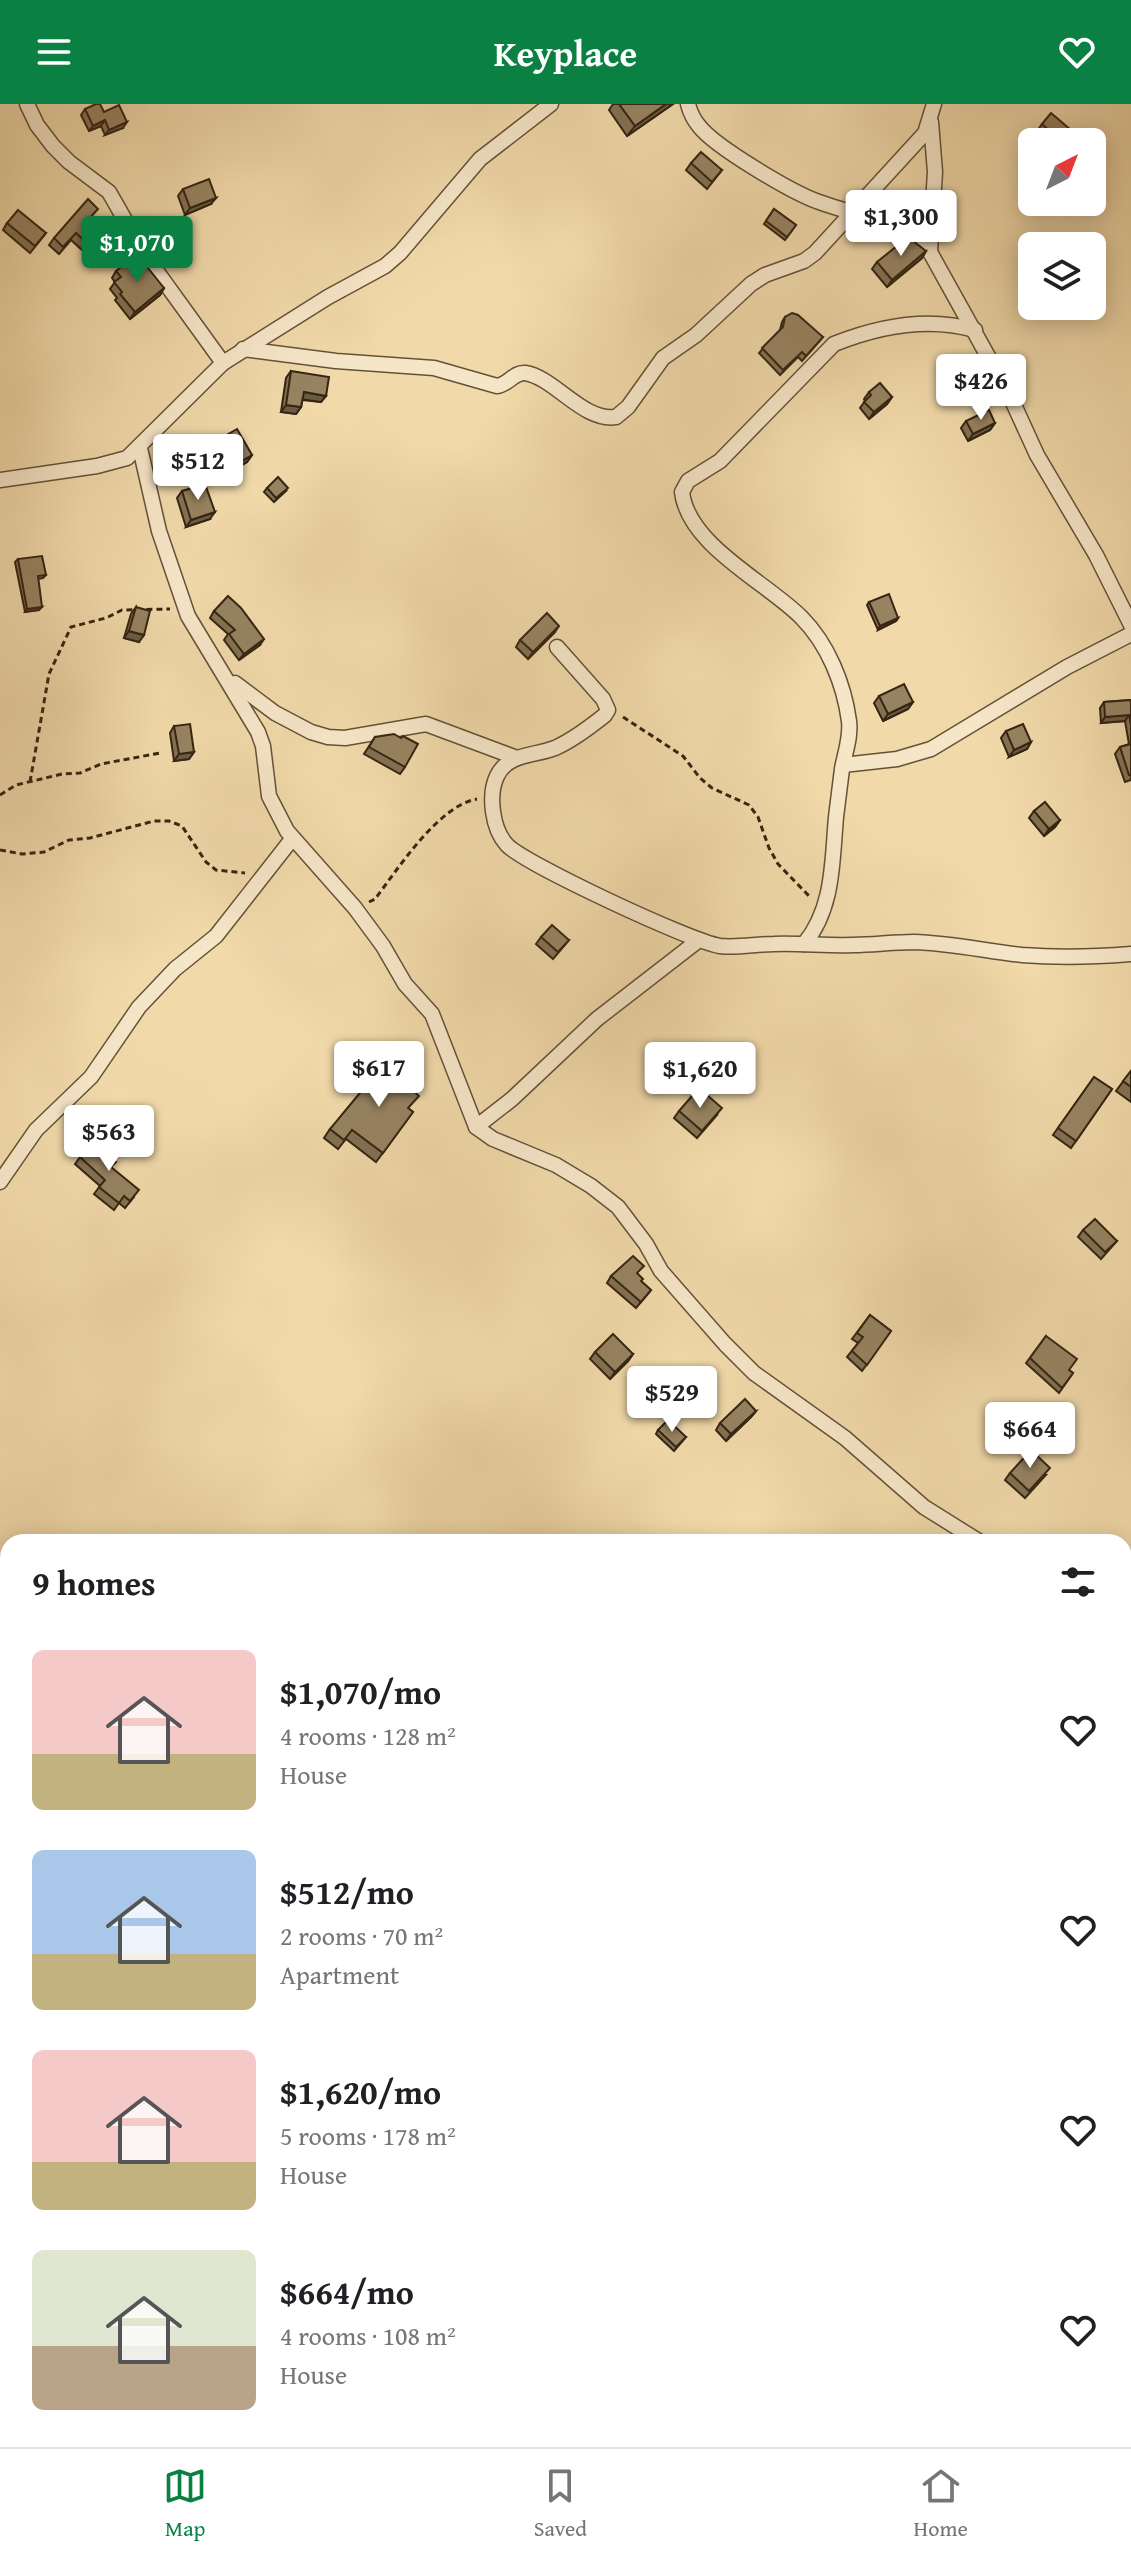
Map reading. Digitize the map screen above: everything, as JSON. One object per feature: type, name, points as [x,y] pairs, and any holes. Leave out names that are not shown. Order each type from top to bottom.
[{"type":"street","points":[[27,104],[37,125],[53,146],[109,192],[145,255],[223,363]]},
{"type":"street","points":[[0,480],[127,458],[223,363],[328,297],[385,266],[420,233],[448,194],[480,159],[551,104]]},
{"type":"street","points":[[688,104],[704,131],[751,165],[819,202],[878,219],[907,234],[930,252],[975,330],[1037,455],[1096,555],[1131,625]]},
{"type":"street","points":[[930,252],[935,172],[931,122],[934,104]]},
{"type":"street","points":[[243,349],[336,361],[434,368],[485,385],[504,385],[516,375],[524,373],[591,412],[612,418],[628,407],[663,358],[696,335],[751,284],[765,275],[809,259],[855,212],[925,133],[931,122]]},
{"type":"street","points":[[804,944],[816,929],[824,911],[831,881],[843,765],[849,740],[845,698],[834,666],[803,618],[727,560],[703,536],[682,492],[688,481],[720,461],[834,344],[850,337],[932,322],[975,330]]},
{"type":"street","points":[[140,448],[159,531],[186,612],[258,732],[263,746],[269,796],[292,839],[333,880],[383,946],[405,984],[432,1014],[476,1127],[493,1139],[556,1165],[618,1207],[646,1244],[661,1271],[754,1373],[845,1438],[924,1507],[967,1534]]},
{"type":"street","points":[[843,765],[897,759],[931,749],[1067,667],[1131,634]]},
{"type":"street","points":[[557,647],[608,708],[605,715],[569,741],[553,749],[517,758],[505,765],[498,775],[492,797],[498,828],[504,843],[515,852],[620,905],[719,946],[914,942],[1025,955],[1097,957],[1131,954]]},
{"type":"street","points":[[223,672],[248,695],[275,713],[311,732],[328,737],[345,738],[426,724],[517,758]]},
{"type":"street","points":[[0,1182],[36,1130],[91,1077],[139,1007],[175,969],[216,936],[292,839]]},
{"type":"street","points":[[476,1127],[512,1099],[597,1019],[699,940]]},
{"type":"path","points":[[30,782],[49,674],[71,627],[106,618],[122,610],[147,608],[186,612]]},
{"type":"path","points":[[608,708],[683,756],[712,788],[749,805],[758,817],[778,864],[824,911]]},
{"type":"path","points":[[0,795],[16,785],[160,753]]},
{"type":"path","points":[[355,908],[375,899],[412,851],[450,811],[462,802],[492,797]]},
{"type":"path","points":[[0,850],[22,854],[44,852],[69,840],[90,838],[154,821],[169,821],[182,826],[206,862],[216,870],[265,873]]},
{"type":"building","points":[[100,104],[104,112],[119,105],[127,122],[109,130],[105,120],[93,126],[85,109]]},
{"type":"building","points":[[619,104],[666,104],[635,126]]},
{"type":"building","points":[[1051,113],[1069,128],[1046,128],[1042,124]]},
{"type":"building","points":[[701,152],[722,170],[712,182],[691,163]]},
{"type":"building","points":[[209,179],[216,198],[190,208],[183,189]]},
{"type":"building","points":[[88,199],[98,209],[89,219],[100,228],[87,243],[76,233],[63,247],[54,238]]},
{"type":"building","points":[[774,209],[796,225],[787,237],[766,221]]},
{"type":"building","points":[[18,210],[46,233],[35,246],[7,223]]},
{"type":"building","points":[[908,237],[926,251],[892,280],[877,262]]},
{"type":"building","points":[[140,258],[164,288],[135,312],[114,282],[121,277],[116,271],[129,261],[132,264]]},
{"type":"building","points":[[792,313],[823,337],[806,356],[802,352],[783,370],[762,348],[783,327],[785,317]]},
{"type":"building","points":[[291,371],[329,377],[326,396],[304,392],[301,407],[286,405]]},
{"type":"building","points":[[880,383],[892,397],[874,412],[864,402],[871,395],[869,392]]},
{"type":"building","points":[[989,410],[995,423],[973,434],[966,421]]},
{"type":"building","points":[[237,429],[252,455],[230,468],[219,450],[228,445],[223,437]]},
{"type":"building","points":[[278,477],[288,488],[276,498],[267,488]]},
{"type":"building","points":[[205,484],[215,512],[191,520],[182,491]]},
{"type":"building","points":[[42,556],[46,575],[38,576],[42,607],[27,609],[18,559]]},
{"type":"building","points":[[889,594],[898,618],[880,626],[869,602]]},
{"type":"building","points":[[228,596],[264,639],[244,654],[229,634],[235,630],[214,611]]},
{"type":"building","points":[[136,607],[150,611],[144,635],[129,631]]},
{"type":"building","points":[[547,613],[559,626],[533,652],[520,640]]},
{"type":"building","points":[[904,684],[913,702],[888,714],[879,696]]},
{"type":"building","points":[[1131,700],[1131,725],[1129,715],[1105,717],[1104,702]]},
{"type":"building","points":[[190,724],[194,752],[179,754],[174,726]]},
{"type":"building","points":[[1023,724],[1031,742],[1014,750],[1006,731]]},
{"type":"building","points":[[394,734],[418,744],[405,767],[369,747],[375,737]]},
{"type":"building","points":[[1131,744],[1131,775],[1129,775],[1120,747]]},
{"type":"building","points":[[1045,802],[1060,820],[1049,829],[1034,811]]},
{"type":"building","points":[[552,925],[569,940],[558,952],[541,937]]},
{"type":"building","points":[[394,1064],[414,1081],[409,1087],[419,1096],[408,1108],[413,1112],[383,1153],[352,1130],[344,1140],[330,1129],[378,1071],[384,1076]]},
{"type":"building","points":[[1131,1071],[1131,1087],[1123,1081]]},
{"type":"building","points":[[1094,1077],[1112,1089],[1076,1141],[1058,1128]]},
{"type":"building","points":[[699,1088],[722,1108],[702,1131],[679,1111]]},
{"type":"building","points":[[87,1112],[97,1121],[102,1115],[112,1125],[98,1141],[77,1123]]},
{"type":"building","points":[[102,1140],[113,1149],[108,1154],[116,1162],[111,1167],[139,1190],[130,1201],[124,1196],[119,1203],[99,1187],[105,1180],[80,1157],[88,1148],[92,1151]]},
{"type":"building","points":[[1095,1219],[1117,1241],[1105,1252],[1083,1230]]},
{"type":"building","points":[[633,1256],[644,1266],[637,1273],[651,1290],[641,1302],[611,1276]]},
{"type":"building","points":[[870,1315],[891,1331],[867,1365],[852,1351],[863,1337],[857,1333]]},
{"type":"building","points":[[613,1334],[633,1354],[615,1372],[595,1352]]},
{"type":"building","points":[[1046,1336],[1077,1359],[1069,1370],[1073,1373],[1062,1388],[1030,1358]]},
{"type":"building","points":[[745,1399],[756,1411],[731,1434],[720,1423]]},
{"type":"building","points":[[668,1420],[686,1437],[676,1447],[658,1430]]},
{"type":"building","points":[[1031,1450],[1050,1468],[1029,1491],[1010,1473]]}]
